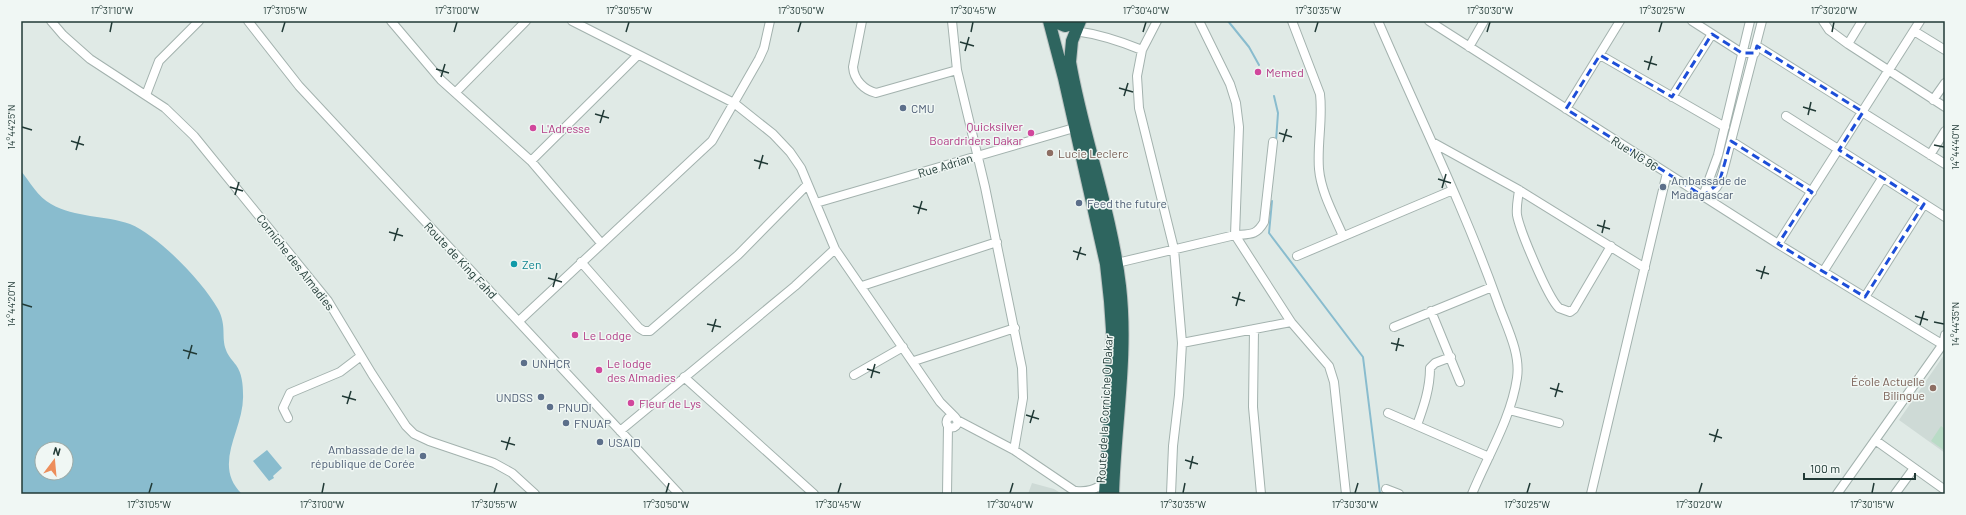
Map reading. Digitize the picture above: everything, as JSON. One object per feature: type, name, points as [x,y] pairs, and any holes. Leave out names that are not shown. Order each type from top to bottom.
[{"type":"highway","name":"Route de la Corniche O Dakar","points":[[1049,21],[1106,264],[1112,330],[1111,399],[1105,488]]},
{"type":"highway","points":[[1053,21],[1065,26],[1078,24]]},
{"type":"highway","name":"Route de la Corniche O Dakar","points":[[1078,24],[1070,49],[1072,72],[1116,263],[1122,304],[1123,347],[1113,494]]},
{"type":"street","name":"Corniche des Almadies","points":[[51,21],[63,35],[90,59],[165,108],[186,127],[239,190],[328,301],[397,414],[414,434],[429,442],[494,463],[512,473],[535,494]]},
{"type":"street","points":[[146,95],[159,61],[199,21]]},
{"type":"street","name":"Route de King Fahd","points":[[248,21],[299,86],[520,321],[679,494]]},
{"type":"street","points":[[391,21],[441,80],[531,161],[601,243]]},
{"type":"street","points":[[456,92],[526,21]]},
{"type":"street","points":[[572,21],[734,103],[773,134],[790,152],[801,168],[835,249],[914,361],[953,422],[970,426],[1014,450],[1078,493],[1105,488]]},
{"type":"street","points":[[520,321],[601,243],[712,141],[764,48],[770,21]]},
{"type":"street","points":[[862,21],[853,68],[856,80],[870,92],[876,93],[957,70]]},
{"type":"street","points":[[952,21],[957,70],[997,242],[1022,368],[1023,384],[1014,450]]},
{"type":"street","points":[[1157,21],[1142,50],[1136,76],[1139,108],[1174,249],[1182,343],[1179,395],[1173,446],[1171,494]]},
{"type":"street","points":[[1199,21],[1230,84],[1236,103],[1238,127],[1235,235],[1291,322],[1324,359],[1333,374],[1346,494]]},
{"type":"street","points":[[1292,21],[1320,94],[1322,106],[1319,158],[1320,176],[1343,236]]},
{"type":"street","points":[[1378,21],[1454,190],[1492,287],[1518,364],[1517,379],[1509,410],[1473,494]]},
{"type":"street","name":"Rue NG 96","points":[[1429,21],[1778,244],[1944,345]]},
{"type":"street","points":[[1469,47],[1484,21]]},
{"type":"street","points":[[1566,109],[1620,21]]},
{"type":"street","points":[[1693,21],[1742,53],[1756,49],[1862,112],[1945,164]]},
{"type":"street","points":[[1703,195],[1718,155],[1750,21]]},
{"type":"street","points":[[1703,195],[1715,189],[1719,183],[1756,49],[1762,21]]},
{"type":"street","points":[[1823,21],[1829,30],[1848,44],[1888,72],[1945,107]]},
{"type":"street","points":[[1848,44],[1862,21]]},
{"type":"street","points":[[1778,244],[1920,21]]},
{"type":"street","points":[[1078,24],[1142,50]]},
{"type":"street","points":[[1914,31],[1945,50]]},
{"type":"street","points":[[1672,97],[1712,34]]},
{"type":"street","points":[[531,161],[638,55]]},
{"type":"street","points":[[1600,55],[1725,127]]},
{"type":"street","points":[[1933,100],[1945,83]]},
{"type":"street","points":[[1786,116],[1945,217]]},
{"type":"street","name":"Rue Adrian","points":[[816,203],[1074,128]]},
{"type":"street","points":[[1930,155],[1945,131]]},
{"type":"street","points":[[1731,141],[1812,192]]},
{"type":"street","points":[[1116,263],[1235,235],[1254,234],[1260,230],[1264,222],[1273,142]]},
{"type":"street","points":[[1432,142],[1520,190],[1645,268]]},
{"type":"street","points":[[1591,494],[1667,173]]},
{"type":"street","points":[[1823,272],[1883,177]]},
{"type":"street","points":[[581,262],[639,328],[644,331],[650,331],[738,254],[808,185]]},
{"type":"street","points":[[1297,256],[1454,190]]},
{"type":"street","points":[[1520,190],[1517,205],[1519,222],[1544,282],[1559,308],[1570,312],[1574,309],[1612,246]]},
{"type":"street","points":[[1865,297],[1924,204]]},
{"type":"street","points":[[862,286],[997,242]]},
{"type":"street","points":[[620,430],[795,286],[835,249]]},
{"type":"street","points":[[1394,327],[1492,287]]},
{"type":"street","points":[[1432,311],[1460,382]]},
{"type":"street","points":[[1182,343],[1291,322]]},
{"type":"street","points":[[914,361],[1015,328]]},
{"type":"street","points":[[1254,329],[1253,407],[1261,494]]},
{"type":"street","points":[[1837,494],[1944,345],[1945,335]]},
{"type":"street","points":[[854,375],[903,347]]},
{"type":"street","points":[[288,418],[283,408],[290,393],[340,372],[361,356]]},
{"type":"street","points":[[1417,425],[1428,392],[1431,376],[1430,368],[1434,363],[1450,357]]},
{"type":"street","points":[[684,377],[814,494]]},
{"type":"street","points":[[1509,410],[1559,423]]},
{"type":"street","points":[[1388,413],[1488,456]]},
{"type":"street","points":[[947,494],[948,439],[953,422]]},
{"type":"street","points":[[1875,440],[1945,490]]},
{"type":"street","points":[[1896,494],[1914,468]]},
{"type":"street","points":[[1386,489],[1399,494]]},
{"type":"highlighted area","points":[[1712,34],[1742,53],[1755,53],[1757,46],[1863,112],[1839,150],[1924,204],[1865,297],[1778,244],[1812,192],[1731,141],[1719,183],[1703,196],[1566,109],[1600,55],[1672,97]]},
{"type":"shaded area","name":"École Actuelle Bilingue","points":[[1944,355],[1945,356],[1945,453],[1899,420]]},
{"type":"shaded area","points":[[1032,483],[1054,489],[1062,494],[1028,494]]},
{"type":"green space","points":[[1941,426],[1945,429],[1945,451],[1931,441]]},
{"type":"water","points":[[21,171],[46,201],[60,209],[120,221],[141,230],[167,249],[191,273],[211,298],[221,315],[226,350],[241,375],[243,394],[242,407],[229,458],[229,471],[233,483],[242,494],[21,494]]},
{"type":"water","points":[[267,450],[282,468],[273,476],[274,478],[269,481],[253,461]]},
{"type":"waterway","points":[[1228,21],[1249,47],[1259,65]]},
{"type":"waterway","points":[[1274,96],[1278,113],[1276,141]]},
{"type":"waterway","points":[[1272,201],[1269,233],[1363,357],[1380,494]]},
{"type":"place","name":"Memed","points":[[1258,72]]},
{"type":"place","name":"CMU","points":[[903,108]]},
{"type":"place","name":"L'Adresse","points":[[533,128]]},
{"type":"place","name":"Quicksilver Boardriders Dakar","points":[[1031,133]]},
{"type":"place","name":"Lucie Leclerc","points":[[1050,153]]},
{"type":"place","name":"Ambassade de Madagascar","points":[[1663,187]]},
{"type":"place","name":"Feed the future","points":[[1079,203]]},
{"type":"place","name":"Zen","points":[[514,264]]},
{"type":"place","name":"Le Lodge","points":[[575,335]]},
{"type":"place","name":"UNHCR","points":[[524,363]]},
{"type":"place","name":"Le lodge des Almadies","points":[[599,370]]},
{"type":"place","name":"École Actuelle Bilingue","points":[[1933,388]]},
{"type":"place","name":"UNDSS","points":[[541,397]]},
{"type":"place","name":"Fleur de Lys","points":[[631,403]]},
{"type":"place","name":"PNUDI","points":[[550,407]]},
{"type":"place","name":"FNUAP","points":[[566,423]]},
{"type":"place","name":"USAID","points":[[600,442]]},
{"type":"place","name":"Ambassade de la république de Corée","points":[[423,456]]}]
